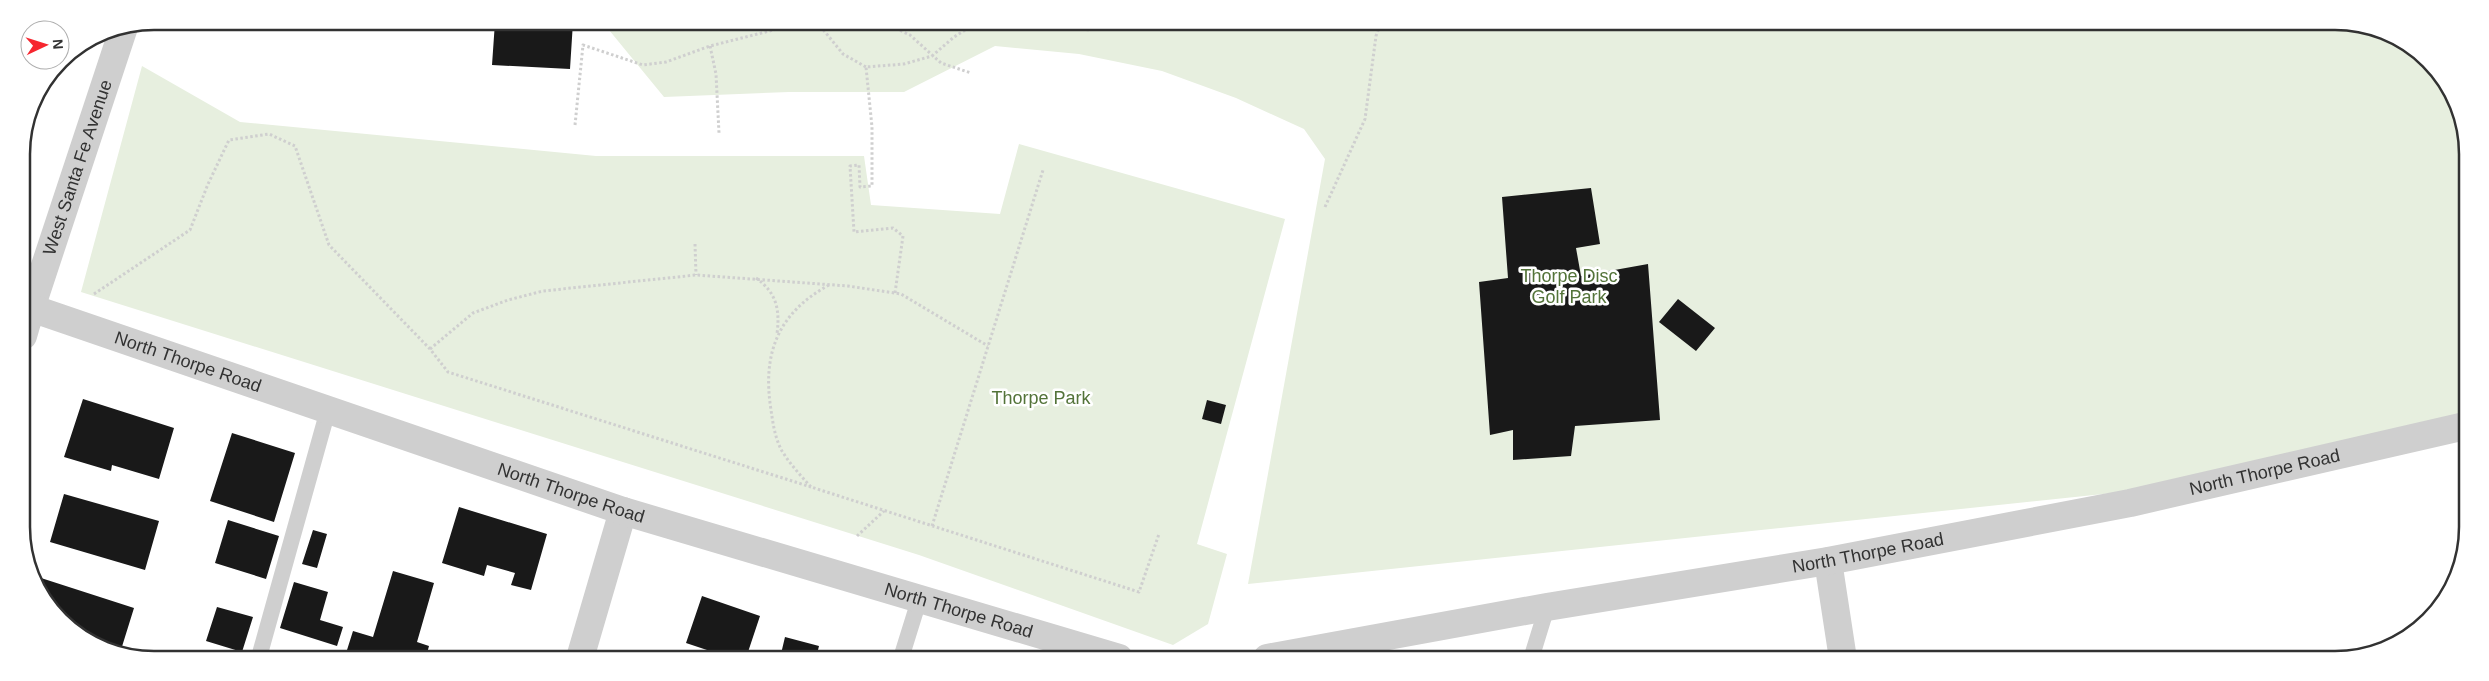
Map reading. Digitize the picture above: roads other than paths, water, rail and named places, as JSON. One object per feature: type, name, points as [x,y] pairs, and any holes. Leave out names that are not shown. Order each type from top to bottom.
[{"type":"street","name":"West Santa Fe Avenue","points":[[30,312],[122,34]]},
{"type":"street","name":"North Thorpe Road","points":[[31,308],[623,510],[920,597],[1095,651]]},
{"type":"street","name":"North Thorpe Road","points":[[1305,651],[1547,607],[1828,561],[2130,503],[2459,427]]},
{"type":"street","points":[[582,651],[623,510]]},
{"type":"street","points":[[1828,561],[1842,651]]},
{"type":"lane","points":[[261,651],[328,410]]},
{"type":"lane","points":[[903,651],[920,597]]},
{"type":"lane","points":[[1533,651],[1547,607]]},
{"type":"park label","name":"Thorpe Disc Golf Park","points":[[1569,286]]},
{"type":"park label","name":"Thorpe Park","points":[[1041,398]]}]
